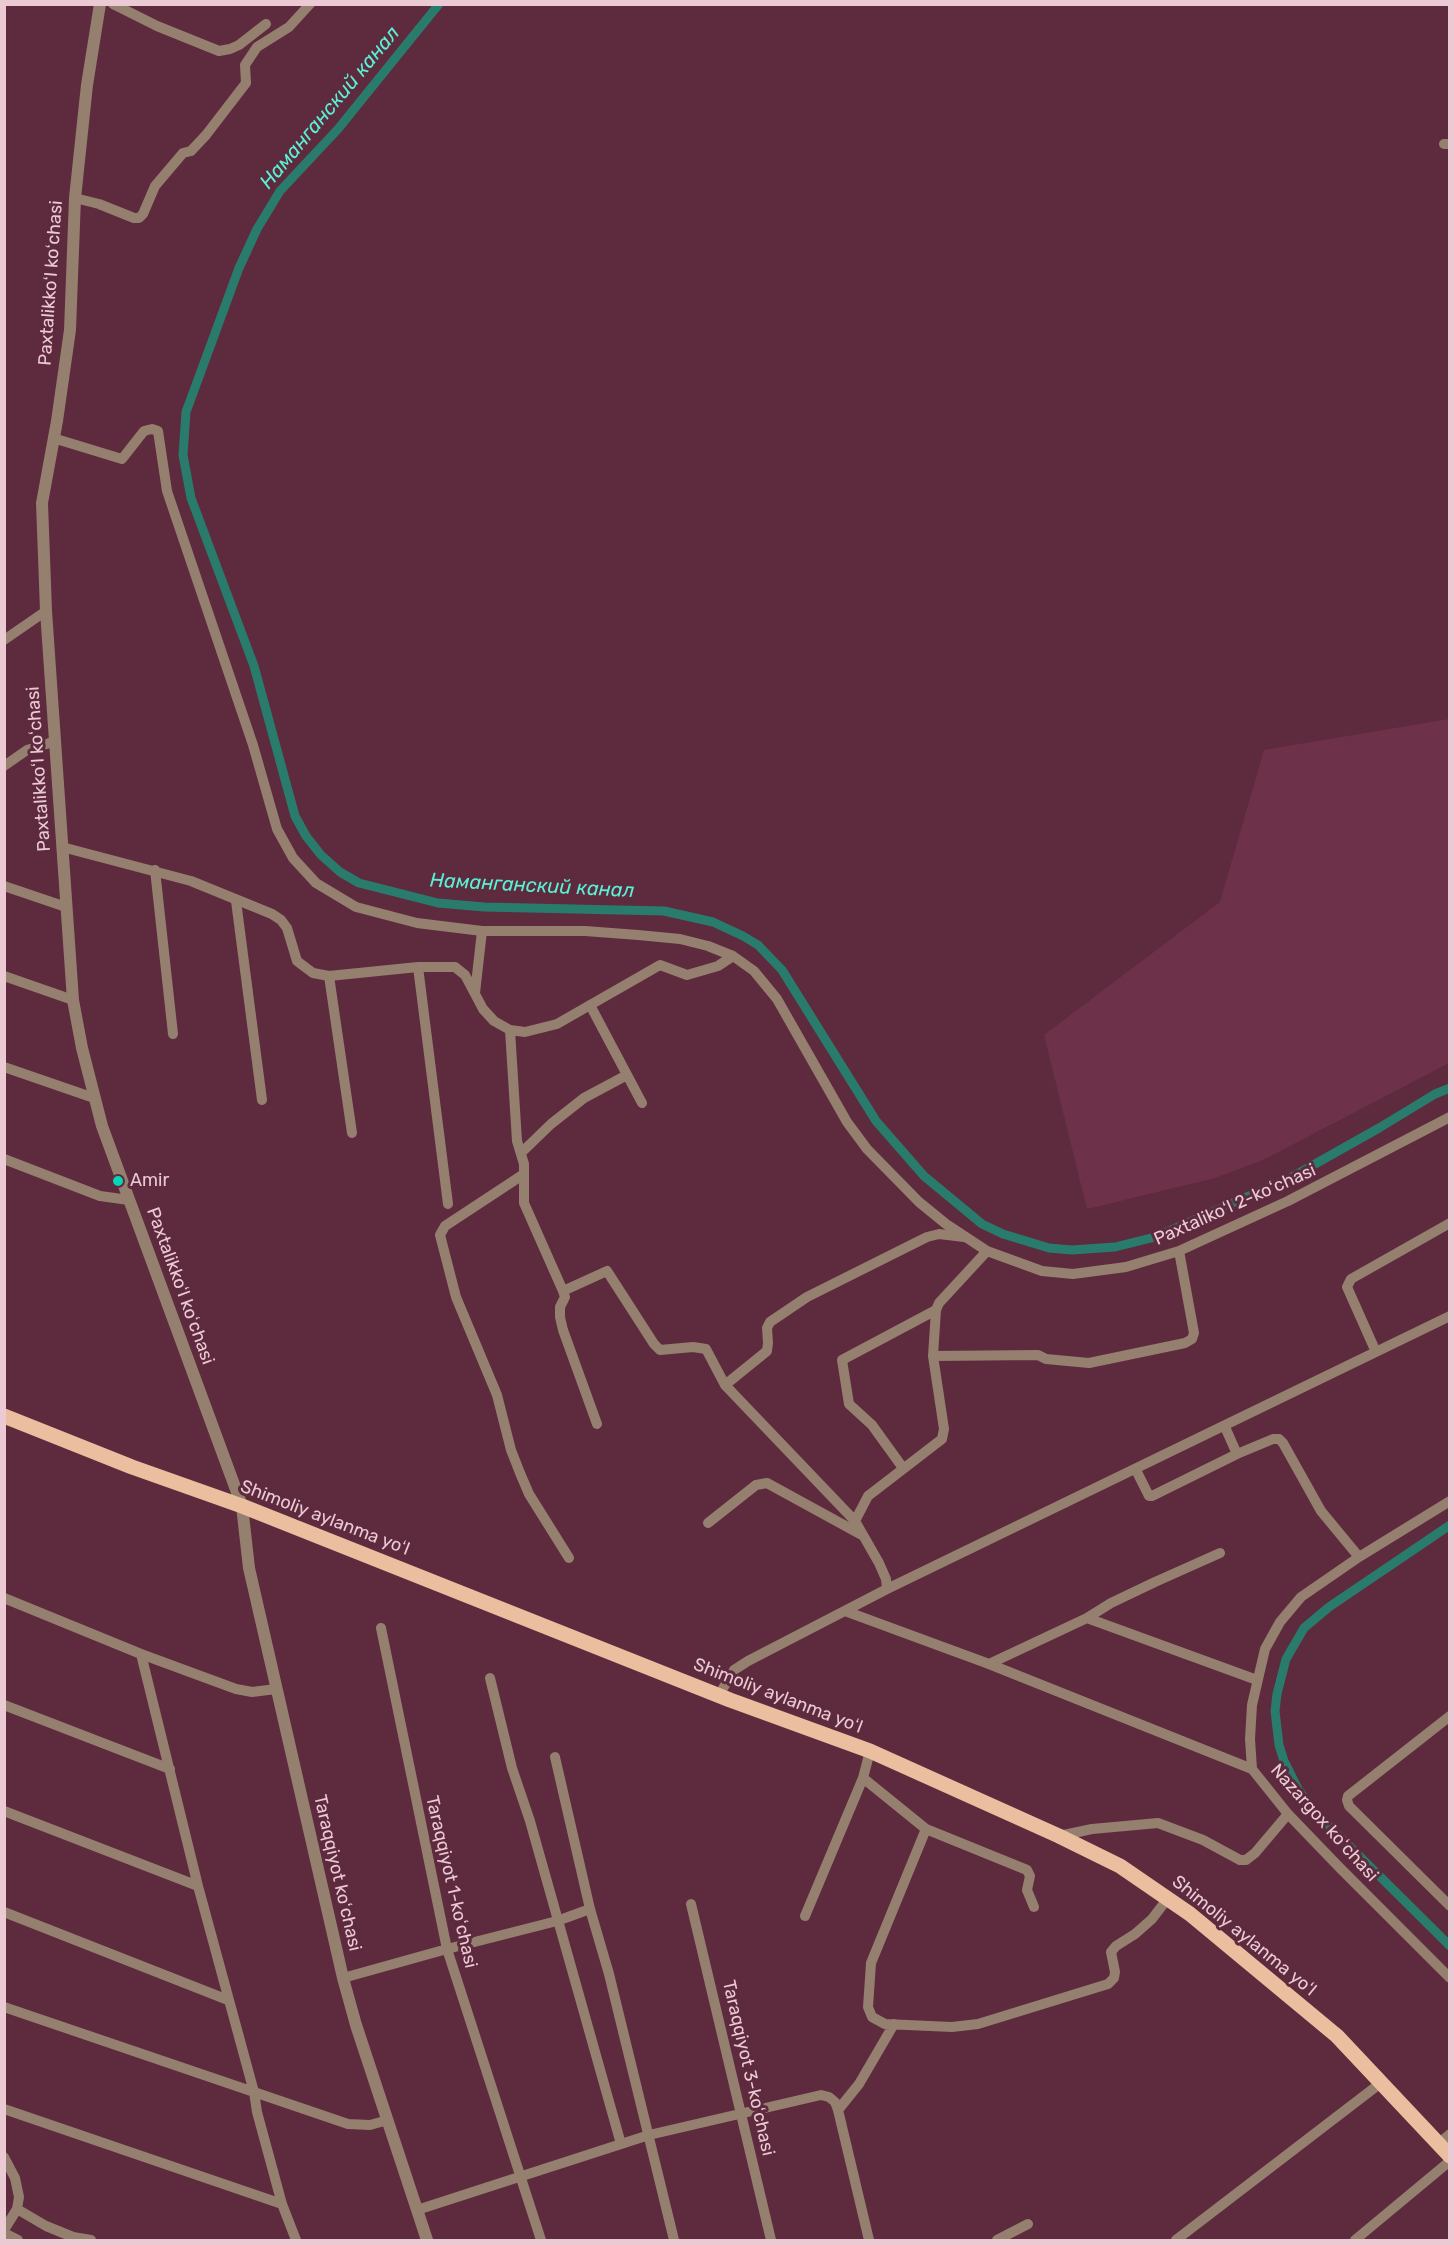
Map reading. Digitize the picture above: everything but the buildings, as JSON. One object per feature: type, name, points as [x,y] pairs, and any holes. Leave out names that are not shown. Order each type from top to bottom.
[{"type":"main road","name":"Shimoliy aylanma yoʻl","points":[[4,1416],[132,1467],[242,1506],[719,1695],[870,1751],[1120,1866],[1168,1898],[1233,1948],[1337,2036],[1382,2082],[1444,2139],[1449,2158]]},
{"type":"street","name":"Paxtalikkoʻl koʻchasi","points":[[100,4],[87,85],[75,198],[70,330],[42,503],[46,611],[73,1000],[94,1098],[129,1200],[242,1506]]},
{"type":"street","points":[[113,4],[157,26],[219,51],[230,50],[239,45],[266,24]]},
{"type":"street","points":[[75,198],[99,204],[134,218],[143,214],[155,186],[183,153],[191,151],[206,135],[246,83],[245,65],[257,47],[266,39],[289,27],[310,4]]},
{"type":"street","name":"Paxtalikoʻl 2-koʻchasi","points":[[53,438],[122,459],[144,431],[152,429],[160,434],[167,491],[247,726],[277,829],[293,858],[316,884],[356,907],[417,923],[482,931],[585,930],[680,939],[708,946],[733,956],[754,971],[777,999],[847,1122],[867,1149],[919,1202],[987,1251],[1042,1271],[1073,1274],[1126,1267],[1179,1251],[1288,1201],[1449,1118]]},
{"type":"street","points":[[4,640],[46,611]]},
{"type":"street","points":[[4,766],[27,750],[56,741]]},
{"type":"street","points":[[62,847],[190,881],[272,914],[287,928],[297,961],[313,973],[329,976],[418,967],[454,967],[465,975],[483,1009],[494,1021],[510,1030],[525,1032],[556,1024],[660,965],[687,975],[718,966],[733,956]]},
{"type":"street","points":[[155,870],[173,1034]]},
{"type":"street","points":[[4,885],[66,907]]},
{"type":"street","points":[[236,901],[262,1100]]},
{"type":"street","points":[[475,994],[482,931]]},
{"type":"street","points":[[418,967],[448,1204]]},
{"type":"street","points":[[4,976],[73,1000]]},
{"type":"street","points":[[329,976],[352,1133]]},
{"type":"street","points":[[590,1005],[642,1103]]},
{"type":"street","points":[[510,1030],[517,1141],[522,1152],[524,1174],[524,1203],[565,1297],[560,1307],[563,1330],[597,1424]]},
{"type":"street","points":[[4,1067],[94,1098]]},
{"type":"street","points":[[522,1152],[551,1124],[584,1098],[624,1072]]},
{"type":"street","points":[[4,1159],[100,1196],[129,1200]]},
{"type":"street","points":[[524,1174],[445,1226],[440,1234],[456,1297],[497,1395],[519,1473],[529,1494],[569,1558]]},
{"type":"street","points":[[1376,1353],[1347,1287],[1351,1279],[1449,1223]]},
{"type":"street","points":[[725,1385],[767,1351],[767,1328],[770,1322],[807,1297],[927,1237],[939,1234],[967,1237]]},
{"type":"street","points":[[855,1521],[867,1497],[942,1439],[944,1429],[933,1356],[936,1310],[939,1303],[987,1251]]},
{"type":"street","points":[[933,1356],[1038,1354],[1046,1359],[1089,1363],[1185,1343],[1192,1339],[1194,1333],[1179,1251]]},
{"type":"street","points":[[563,1291],[605,1270],[609,1271],[660,1350],[693,1347],[706,1349],[725,1385],[855,1521],[882,1571],[887,1589]]},
{"type":"street","points":[[903,1468],[872,1425],[849,1404],[842,1360],[936,1310]]},
{"type":"street","points":[[719,1695],[734,1670],[887,1589],[1225,1427],[1449,1316]]},
{"type":"street","points":[[1225,1427],[1237,1454]]},
{"type":"street","points":[[1136,1470],[1149,1496],[1152,1496],[1237,1454],[1278,1439],[1283,1443],[1321,1511],[1359,1557]]},
{"type":"street","points":[[708,1523],[756,1485],[768,1483],[862,1536]]},
{"type":"street","name":"Nazargox koʻchasi","points":[[1449,1501],[1359,1557],[1301,1597],[1280,1622],[1265,1648],[1252,1705],[1252,1769],[1288,1814],[1449,1978]]},
{"type":"street","name":"Taraqqiyot koʻchasi","points":[[242,1506],[249,1568],[343,1978],[356,2025],[427,2241]]},
{"type":"street","points":[[989,1664],[1087,1618],[1111,1603],[1220,1553]]},
{"type":"street","points":[[4,1598],[141,1654],[236,1689],[252,1692],[276,1689]]},
{"type":"street","points":[[845,1611],[989,1664],[1252,1769]]},
{"type":"street","points":[[1087,1618],[1257,1680]]},
{"type":"street","name":"Taraqqiyot 1-koʻchasi","points":[[381,1628],[447,1949],[541,2241]]},
{"type":"street","points":[[141,1654],[228,2000],[282,2204],[296,2241]]},
{"type":"street","points":[[490,1678],[512,1768],[530,1821],[621,2144]]},
{"type":"street","points":[[4,1705],[170,1769]]},
{"type":"street","points":[[1447,1723],[1348,1796],[1347,1800],[1349,1806],[1449,1906]]},
{"type":"street","points":[[805,1916],[863,1778],[870,1751]]},
{"type":"street","points":[[555,1757],[590,1910],[609,1974],[674,2241]]},
{"type":"street","points":[[863,1778],[926,1829],[1027,1870],[1030,1876],[1027,1890],[1034,1907]]},
{"type":"street","points":[[4,1811],[198,1886]]},
{"type":"street","points":[[1059,1836],[1092,1829],[1158,1823],[1203,1840],[1240,1860],[1246,1860],[1255,1853],[1288,1814]]},
{"type":"street","points":[[926,1829],[870,1963],[868,2007],[872,2017],[877,2021],[952,2027],[978,2024],[1108,1984],[1114,1978],[1115,1972],[1111,1952],[1152,1919],[1168,1898]]},
{"type":"street","name":"Taraqqiyot 3-koʻchasi","points":[[691,1904],[771,2241]]},
{"type":"street","points":[[343,1978],[557,1921],[590,1910]]},
{"type":"street","points":[[4,1912],[228,2000]]},
{"type":"street","points":[[4,2007],[348,2124],[370,2125],[388,2120]]},
{"type":"street","points":[[838,2110],[859,2084],[894,2024]]},
{"type":"street","points":[[1176,2241],[1382,2082]]},
{"type":"street","points":[[417,2210],[649,2135],[820,2095],[829,2097],[835,2102],[838,2110],[869,2241]]},
{"type":"street","points":[[4,2109],[282,2204]]},
{"type":"street","points":[[4,2157],[18,2188],[17,2209],[4,2232],[18,2241]]},
{"type":"street","points":[[1355,2241],[1449,2158]]},
{"type":"street","points":[[17,2209],[46,2226],[73,2237],[91,2241]]},
{"type":"street","points":[[997,2241],[1028,2224]]},
{"type":"shaded area","points":[[1449,719],[1449,1063],[1265,1159],[1215,1178],[1087,1209],[1044,1035],[1220,902],[1264,750]]},
{"type":"waterway","name":"Наманганский канал","points":[[439,4],[338,129],[280,191],[257,229],[239,268],[186,412],[183,455],[191,498],[254,666],[295,816],[306,836],[321,855],[340,872],[359,883],[438,903],[484,907],[664,911],[713,922],[743,936],[758,945],[782,970],[876,1121],[924,1176],[982,1224],[1003,1234],[1049,1248],[1072,1250],[1115,1247],[1155,1237],[1292,1177],[1435,1094],[1450,1088]]},
{"type":"waterway","name":"Наманганский канал","points":[[1450,1525],[1329,1607],[1304,1628],[1286,1659],[1275,1711],[1279,1745],[1298,1789],[1317,1814],[1450,1946]]},
{"type":"place","name":"Amir","points":[[118,1181]]}]
